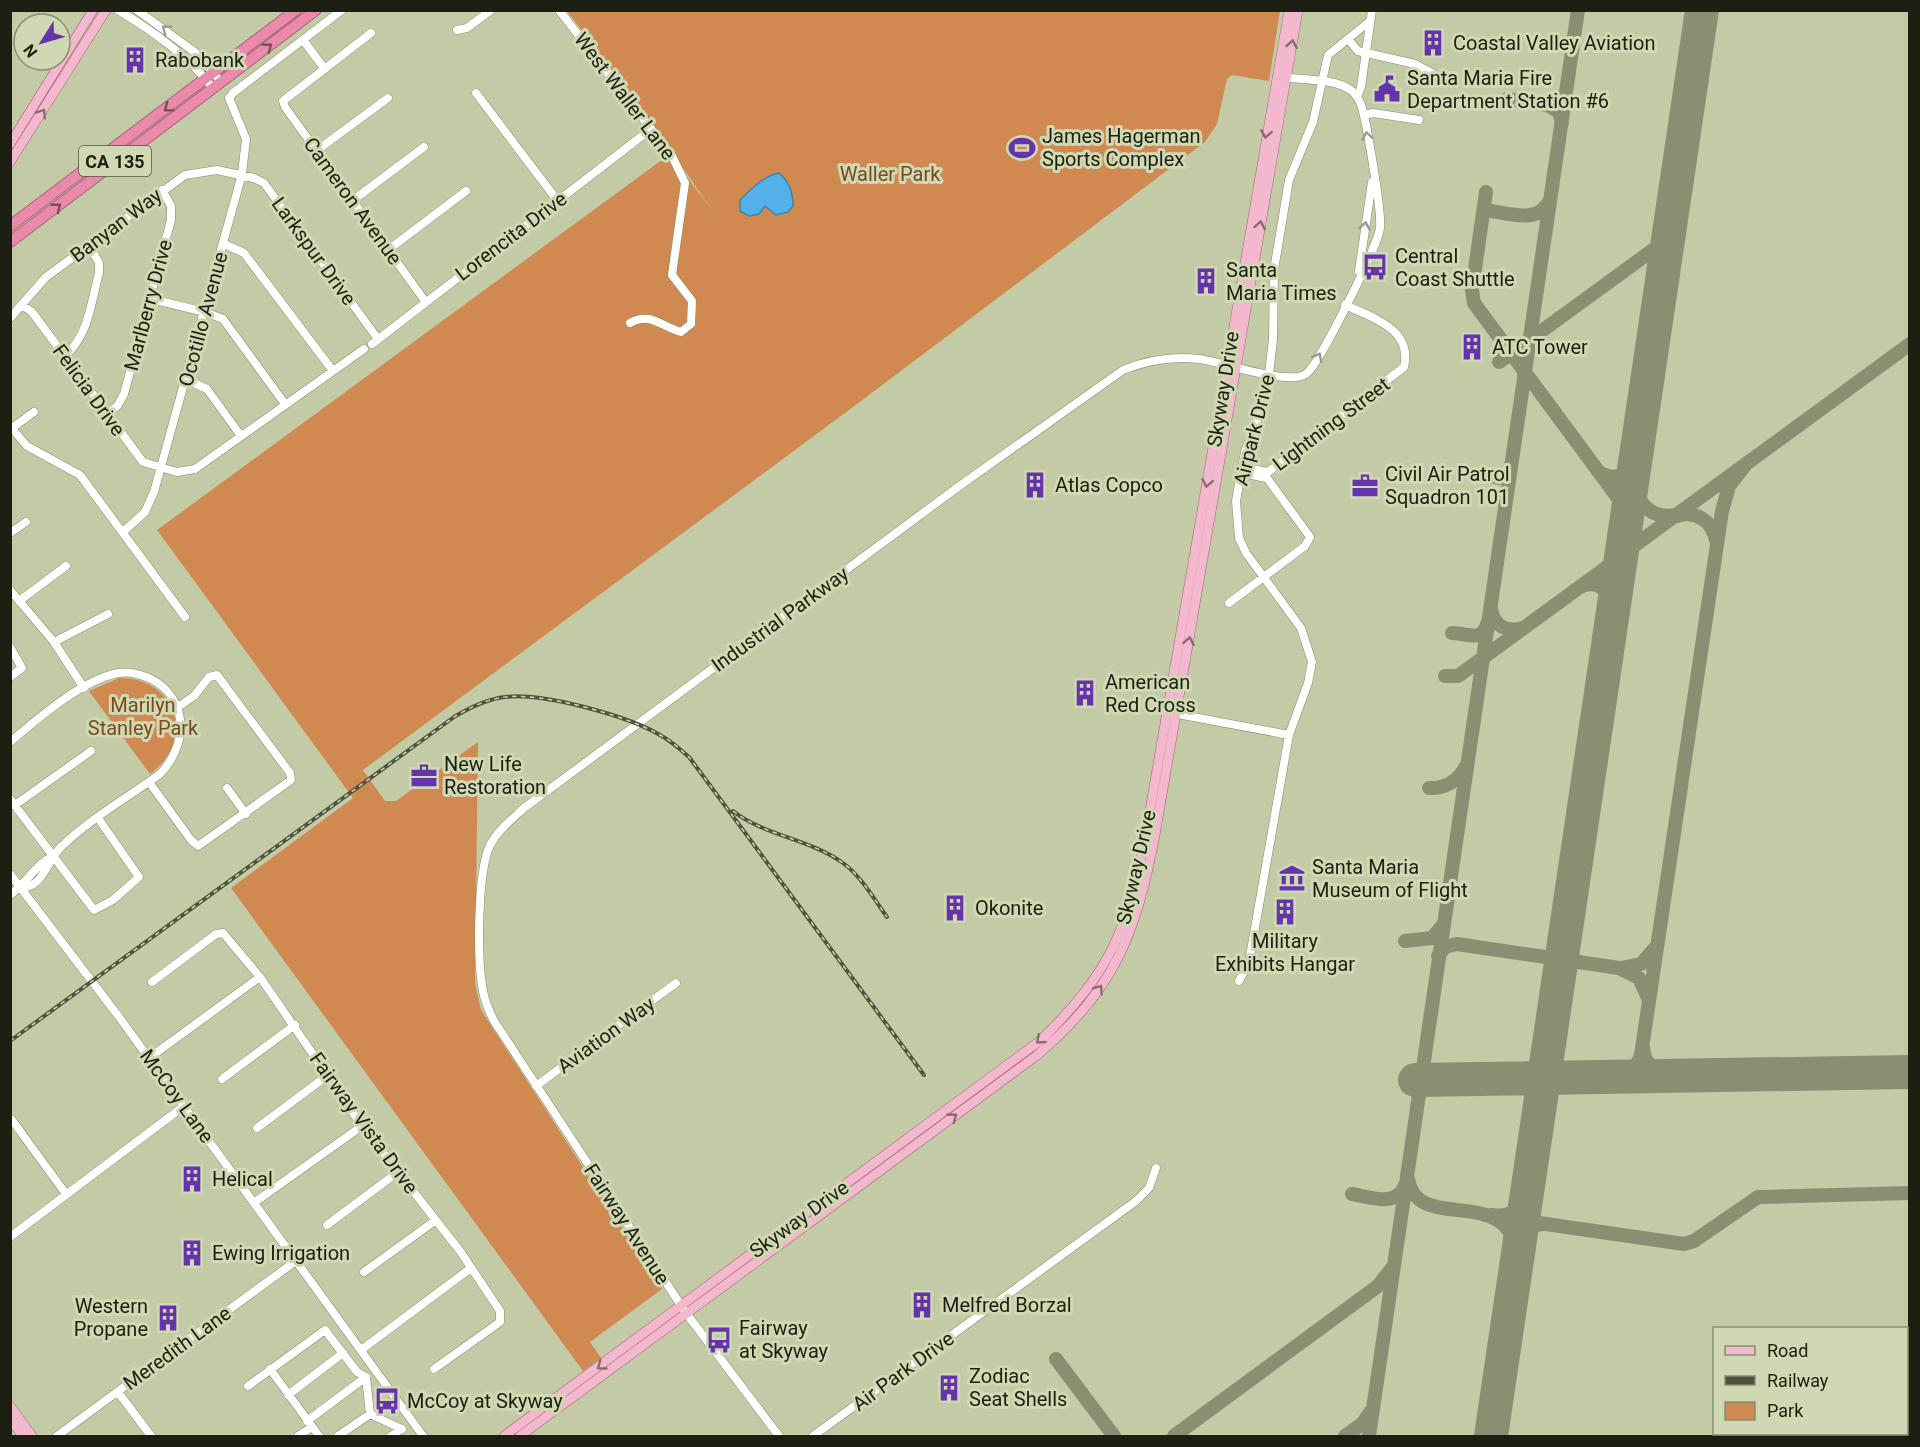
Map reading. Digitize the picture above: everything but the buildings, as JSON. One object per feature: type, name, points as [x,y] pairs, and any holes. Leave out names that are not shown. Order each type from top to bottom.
[{"type":"highway","name":"CA 135","points":[[10,242],[214,80],[296,10]]},
{"type":"highway","name":"CA 135","points":[[10,226],[316,10]]},
{"type":"main road","points":[[10,144],[93,10]]},
{"type":"main road","points":[[10,162],[106,10]]},
{"type":"main road","name":"Skyway Drive","points":[[1172,713],[1237,366],[1289,10]]},
{"type":"main road","name":"Skyway Drive","points":[[504,1437],[1036,1056],[1093,999],[1123,951],[1144,894],[1226,363],[1281,77],[1298,10]]},
{"type":"main road","name":"Skyway Drive","points":[[520,1437],[684,1310]]},
{"type":"main road","points":[[10,1407],[32,1437]]},
{"type":"main road","points":[[10,1419],[23,1437]]},
{"type":"street","points":[[118,10],[167,42],[214,80]]},
{"type":"street","points":[[137,10],[172,33],[214,80]]},
{"type":"street","points":[[342,10],[303,40],[324,68],[371,33]]},
{"type":"street","points":[[457,30],[467,28],[491,10]]},
{"type":"street","name":"West Waller Lane","points":[[559,10],[672,156],[685,183],[681,229],[672,274],[692,301],[691,324],[681,332],[650,318],[630,323]]},
{"type":"street","points":[[1357,97],[1372,10]]},
{"type":"street","name":"Airpark Drive","points":[[1239,981],[1249,962],[1289,735],[1308,683],[1310,654],[1301,628],[1246,553],[1236,529],[1236,501],[1242,470],[1261,411],[1269,374],[1273,339],[1274,270],[1289,180],[1313,122],[1328,54],[1370,21]]},
{"type":"street","points":[[1348,39],[1354,49],[1415,64],[1432,73]]},
{"type":"street","name":"Ocotillo Avenue","points":[[123,532],[138,519],[148,506],[161,469],[242,174],[246,139],[229,98],[303,40]]},
{"type":"street","name":"Cameron Avenue","points":[[324,68],[283,101],[316,151],[425,301]]},
{"type":"street","points":[[1281,77],[1347,88],[1357,97]]},
{"type":"street","points":[[476,93],[557,200]]},
{"type":"street","name":"Industrial Parkway","points":[[486,1004],[480,959],[481,895],[485,859],[495,837],[524,808],[1107,379],[1135,365],[1168,358],[1226,363],[1291,378],[1307,373],[1313,366],[1345,305],[1380,228],[1364,115],[1357,97]]},
{"type":"street","points":[[316,151],[388,98]]},
{"type":"street","points":[[1364,115],[1373,113],[1419,120]]},
{"type":"street","name":"Lorencita Drive","points":[[375,341],[651,129]]},
{"type":"street","points":[[352,201],[424,147]]},
{"type":"street","name":"Banyan Way","points":[[10,318],[46,277],[162,190],[186,175],[202,171],[242,174]]},
{"type":"street","name":"Larkspur Drive","points":[[242,174],[264,183],[375,341]]},
{"type":"street","points":[[1358,279],[1373,174]]},
{"type":"street","name":"Marlberry Drive","points":[[107,415],[118,405],[124,394],[171,220],[171,206],[162,190]]},
{"type":"street","points":[[388,250],[466,191]]},
{"type":"street","points":[[224,244],[244,253],[333,371]]},
{"type":"street","points":[[65,356],[77,346],[83,334],[99,273],[99,263],[89,245]]},
{"type":"street","points":[[151,299],[205,312],[228,324],[285,404]]},
{"type":"street","name":"Felicia Drive","points":[[22,305],[32,312],[143,462],[161,469]]},
{"type":"street","name":"Lightning Street","points":[[1267,475],[1404,367],[1405,347],[1394,330],[1345,305]]},
{"type":"street","points":[[161,469],[192,471],[364,349]]},
{"type":"street","points":[[187,380],[207,389],[241,436]]},
{"type":"street","points":[[34,412],[11,427],[27,446],[80,475],[185,617]]},
{"type":"street","points":[[1229,603],[1305,546],[1310,537],[1267,475],[1242,470]]},
{"type":"street","points":[[10,533],[26,522]]},
{"type":"street","points":[[19,601],[66,566]]},
{"type":"street","points":[[10,590],[54,642],[84,688]]},
{"type":"street","points":[[54,642],[108,614]]},
{"type":"street","points":[[10,646],[22,668],[10,677]]},
{"type":"street","points":[[10,742],[84,688],[111,675],[130,672],[165,688],[178,706],[182,730],[176,754],[160,774],[77,833],[53,856],[50,865],[35,884],[30,888],[21,888],[10,895]]},
{"type":"street","points":[[149,782],[191,840],[198,846],[290,783],[291,778],[218,675],[209,677],[194,696],[178,706]]},
{"type":"street","points":[[1172,713],[1289,735]]},
{"type":"street","points":[[91,751],[13,802],[94,910],[113,900],[139,877],[98,818]]},
{"type":"street","points":[[227,788],[246,814]]},
{"type":"street","name":"McCoy Lane","points":[[10,874],[255,1202],[423,1437]]},
{"type":"street","name":"Fairway Vista Drive","points":[[152,982],[220,933],[227,935],[295,1025],[362,1126],[436,1220],[498,1307],[500,1322],[434,1369]]},
{"type":"street","points":[[149,1058],[260,977]]},
{"type":"street","name":"Aviation Way","points":[[537,1086],[676,983]]},
{"type":"street","name":"Fairway Avenue","points":[[486,1004],[494,1021],[684,1310],[779,1437]]},
{"type":"street","points":[[222,1079],[295,1025]]},
{"type":"street","points":[[257,1128],[328,1076]]},
{"type":"street","points":[[10,1237],[184,1106]]},
{"type":"street","points":[[12,1120],[66,1194]]},
{"type":"street","points":[[255,1202],[362,1126]]},
{"type":"street","name":"Air Park Drive","points":[[813,1437],[1136,1201],[1149,1188],[1156,1168]]},
{"type":"street","points":[[327,1225],[398,1172]]},
{"type":"street","points":[[364,1272],[436,1220]]},
{"type":"street","name":"Meredith Lane","points":[[57,1437],[297,1260]]},
{"type":"street","points":[[361,1350],[471,1268]]},
{"type":"street","points":[[248,1386],[325,1330],[357,1372],[366,1377]]},
{"type":"street","points":[[288,1395],[344,1353]]},
{"type":"street","points":[[270,1369],[319,1437]]},
{"type":"street","points":[[366,1377],[370,1414]]},
{"type":"street","points":[[298,1437],[310,1424],[366,1377]]},
{"type":"street","points":[[118,1392],[151,1437]]},
{"type":"street","points":[[370,1414],[402,1429],[392,1437]]},
{"type":"street","points":[[338,1437],[370,1414]]},
{"type":"green space","name":"Waller Park","points":[[567,11],[1280,11],[1269,81],[1232,75],[1227,79],[1217,124],[1205,142],[857,404],[363,770],[385,801],[396,801],[478,742],[475,983],[481,1010],[662,1289],[590,1342],[601,1358],[583,1371],[231,888],[353,798],[157,530],[670,154],[714,213],[658,132]]},
{"type":"green space","name":"Marilyn Stanley Park","points":[[119,678],[139,680],[154,688],[166,699],[174,713],[176,728],[173,745],[164,760],[150,774],[89,691]]},
{"type":"water","points":[[779,173],[786,180],[791,192],[793,206],[788,212],[776,215],[765,206],[759,214],[749,216],[740,211],[740,200],[744,196],[763,180]]},
{"type":"taxiway","points":[[1369,1436],[1578,10]]},
{"type":"taxiway","points":[[1562,123],[1559,112],[1548,105],[1559,102],[1566,93]]},
{"type":"taxiway","points":[[1507,99],[1548,105]]},
{"type":"taxiway","points":[[1486,192],[1472,290],[1474,303],[1621,502],[1625,510],[1626,524]]},
{"type":"taxiway","points":[[1491,211],[1532,215],[1539,212],[1550,200]]},
{"type":"taxiway","points":[[1499,362],[1668,239]]},
{"type":"taxiway","points":[[1618,576],[1627,551],[1910,344]]},
{"type":"taxiway","points":[[1599,472],[1607,476],[1620,476],[1629,468],[1637,448]]},
{"type":"taxiway","points":[[1612,1077],[1630,1070],[1641,1055],[1722,511],[1729,486],[1747,463]]},
{"type":"taxiway","points":[[1634,471],[1636,490],[1644,505],[1657,514],[1676,515]]},
{"type":"taxiway","points":[[1486,475],[1509,480]]},
{"type":"taxiway","points":[[1677,516],[1697,516],[1707,522],[1716,540]]},
{"type":"taxiway","points":[[1445,676],[1458,676],[1614,562],[1621,552]]},
{"type":"taxiway","points":[[1580,587],[1594,585],[1605,591],[1611,602],[1612,616]]},
{"type":"taxiway","points":[[1491,608],[1495,620],[1502,627],[1513,630],[1525,627]]},
{"type":"taxiway","points":[[1452,633],[1477,635],[1484,630],[1487,624]]},
{"type":"taxiway","points":[[1429,788],[1450,783],[1466,766]]},
{"type":"taxiway","points":[[1405,941],[1432,938],[1443,925]]},
{"type":"taxiway","points":[[1438,956],[1445,947],[1457,944],[1619,968],[1639,978],[1649,1000]]},
{"type":"taxiway","points":[[1621,968],[1641,964],[1656,947]]},
{"type":"taxiway","points":[[1643,1046],[1646,1059],[1653,1068],[1677,1076]]},
{"type":"taxiway","points":[[1408,1179],[1415,1196],[1428,1204],[1484,1214],[1500,1222],[1512,1236],[1517,1260]]},
{"type":"taxiway","points":[[1352,1194],[1375,1199],[1389,1199],[1396,1197],[1405,1185]]},
{"type":"taxiway","points":[[1492,1215],[1507,1215],[1517,1209],[1524,1199],[1528,1185]]},
{"type":"taxiway","points":[[1526,1197],[1528,1214],[1539,1223],[1684,1244],[1694,1241],[1758,1197],[1910,1193]]},
{"type":"taxiway","points":[[1518,1253],[1526,1233],[1533,1227],[1544,1224]]},
{"type":"taxiway","points":[[1174,1436],[1378,1286],[1392,1268]]},
{"type":"taxiway","points":[[1056,1359],[1114,1436]]},
{"type":"taxiway","points":[[1345,1436],[1362,1424],[1371,1411]]},
{"type":"runway","points":[[1491,1436],[1702,10]]},
{"type":"runway","points":[[1415,1080],[1910,1072]]},
{"type":"railway","points":[[10,1041],[454,717],[492,700],[521,696],[562,702],[627,720],[664,737],[689,757],[924,1075]]},
{"type":"railway","points":[[733,811],[759,826],[816,848],[843,863],[861,881],[887,917]]},
{"type":"place","name":"Coastal Valley Aviation","points":[[1433,43]]},
{"type":"place","name":"Rabobank","points":[[135,60]]},
{"type":"place","name":"Santa Maria Fire Department Station #6","points":[[1387,89]]},
{"type":"place","name":"James Hagerman Sports Complex","points":[[1022,148]]},
{"type":"place","name":"Central Coast Shuttle","points":[[1375,267]]},
{"type":"place","name":"Santa Maria Times","points":[[1206,281]]},
{"type":"place","name":"ATC Tower","points":[[1472,347]]},
{"type":"place","name":"Atlas Copco","points":[[1035,485]]},
{"type":"place","name":"Civil Air Patrol Squadron 101","points":[[1365,486]]},
{"type":"place","name":"American Red Cross","points":[[1085,693]]},
{"type":"place","name":"New Life Restoration","points":[[424,776]]},
{"type":"place","name":"Santa Maria Museum of Flight","points":[[1292,878]]},
{"type":"place","name":"Okonite","points":[[955,908]]},
{"type":"place","name":"Military Exhibits Hangar","points":[[1285,912]]},
{"type":"place","name":"Helical","points":[[192,1179]]},
{"type":"place","name":"Ewing Irrigation","points":[[192,1253]]},
{"type":"place","name":"Melfred Borzal","points":[[922,1305]]},
{"type":"place","name":"Western Propane","points":[[168,1318]]},
{"type":"place","name":"Fairway at Skyway","points":[[719,1340]]},
{"type":"place","name":"Zodiac Seat Shells","points":[[949,1388]]},
{"type":"place","name":"McCoy at Skyway","points":[[387,1401]]}]
